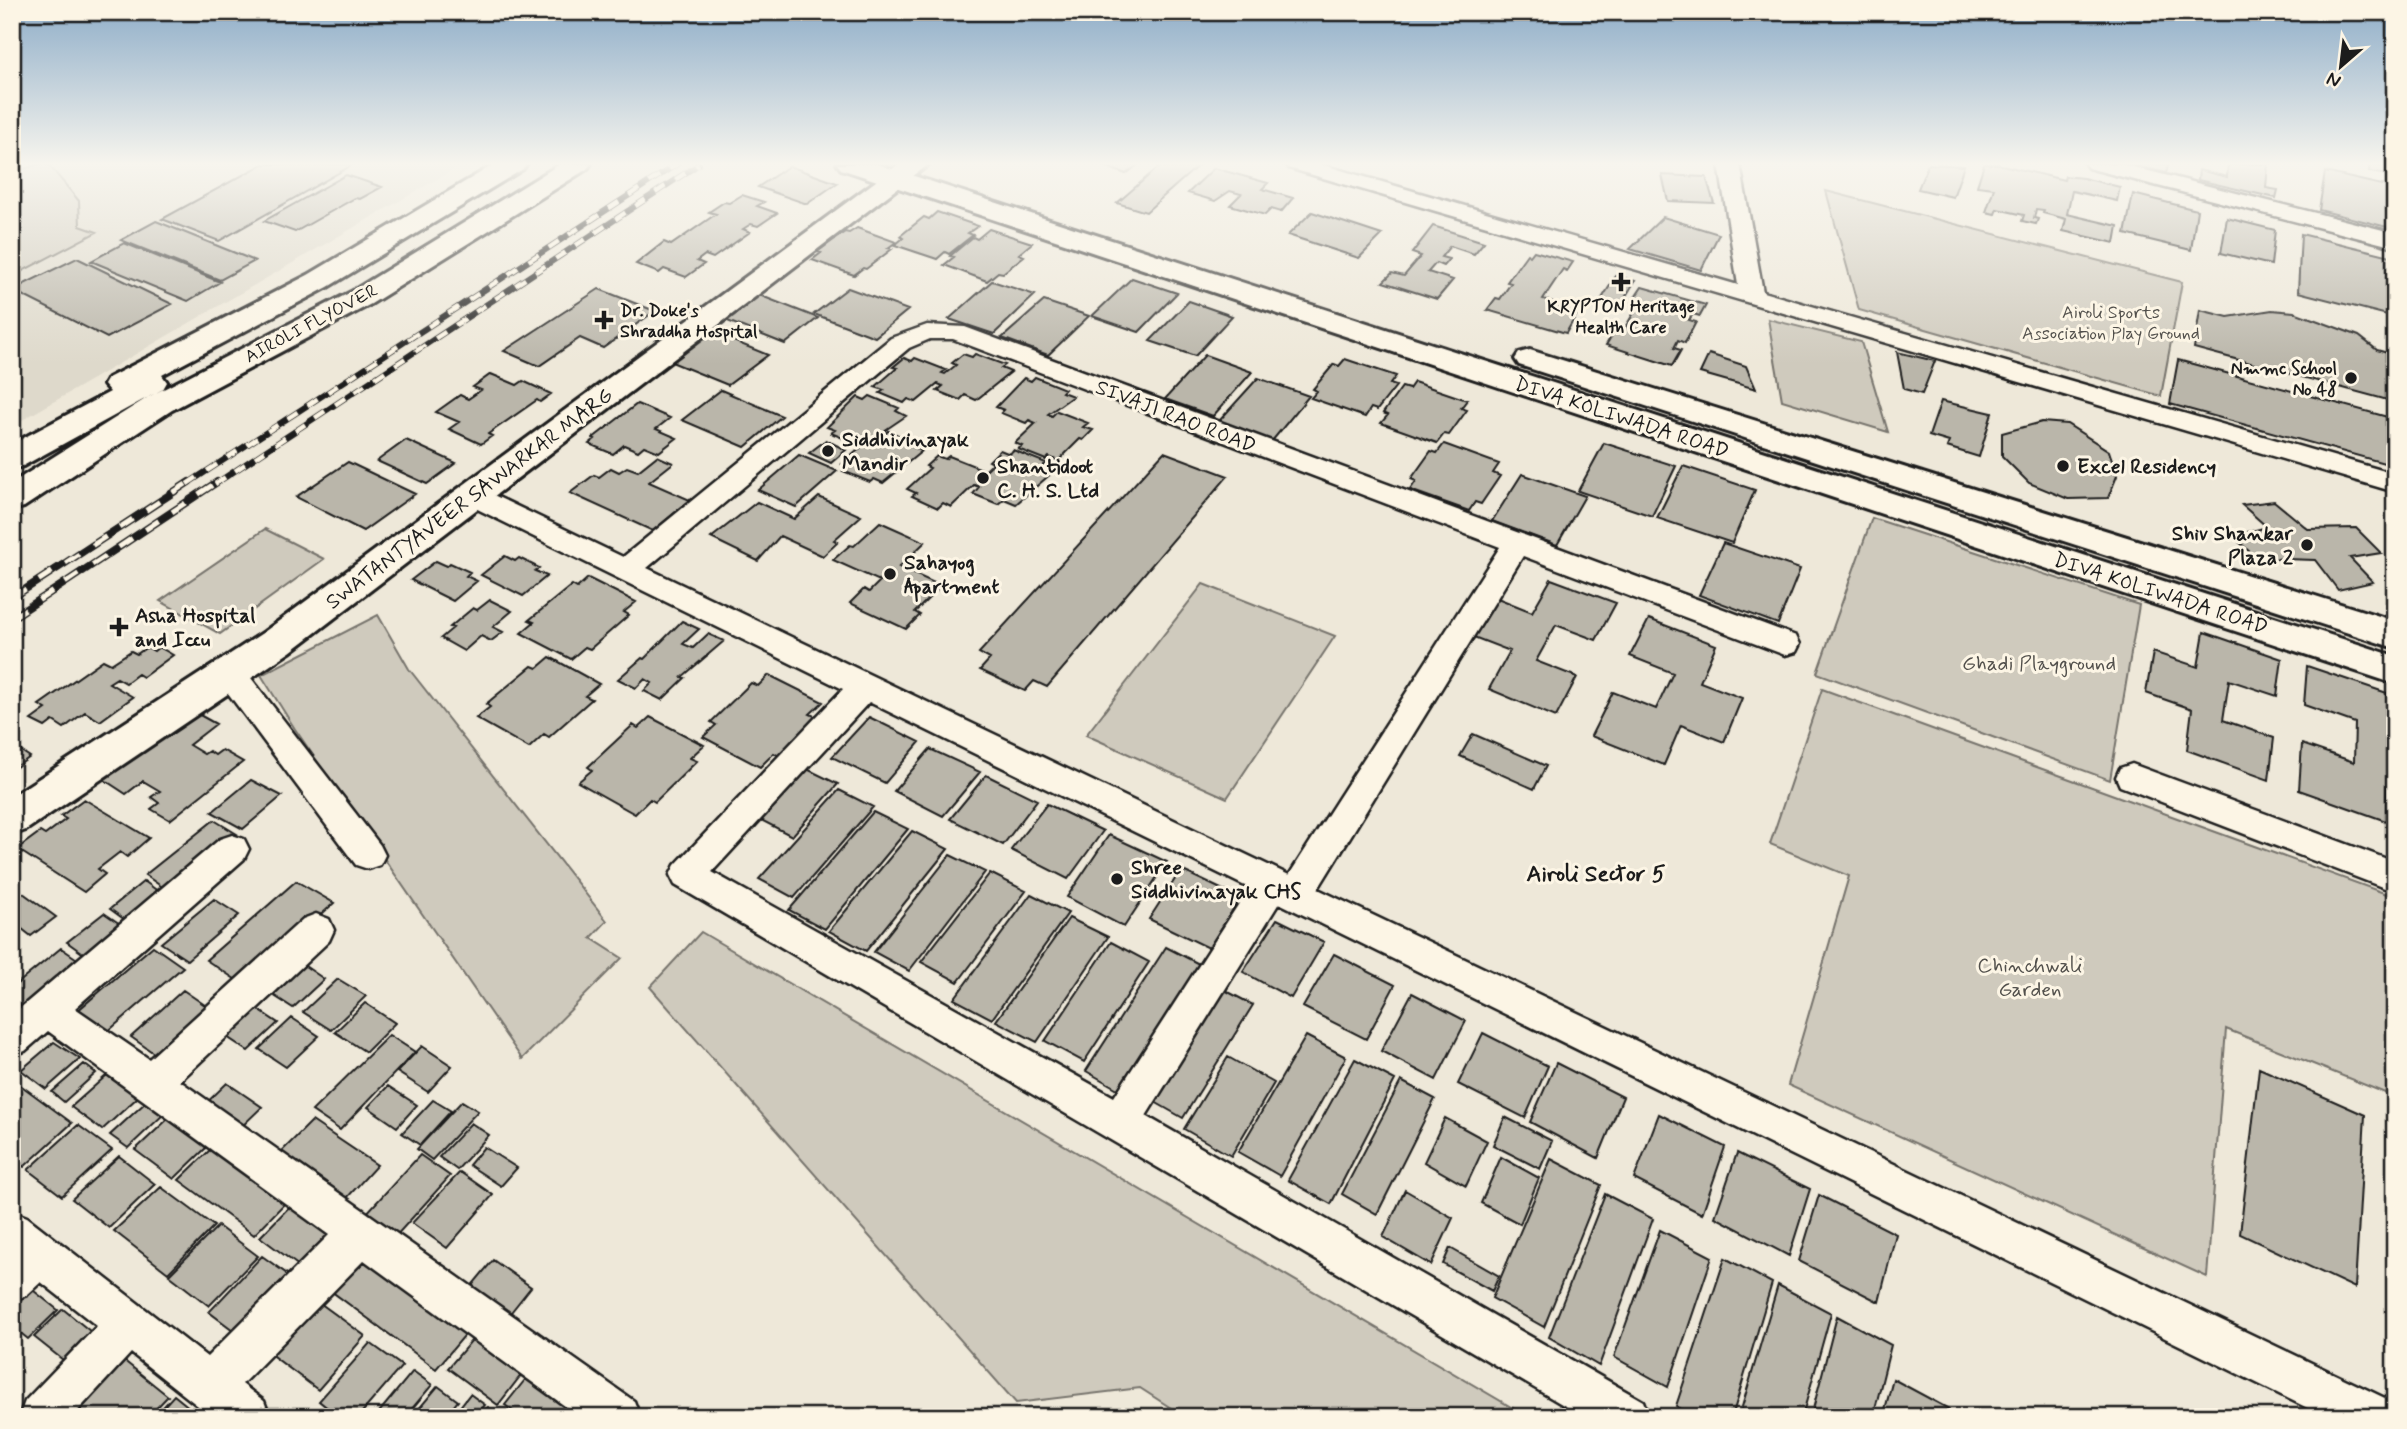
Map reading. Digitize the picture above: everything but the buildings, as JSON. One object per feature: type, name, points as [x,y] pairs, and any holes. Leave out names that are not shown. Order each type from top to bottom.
[{"type":"main road","name":"AIROLI FLYOVER","points":[[12,457],[123,382],[318,281],[402,231]]},
{"type":"main road","points":[[12,457],[135,390],[295,312],[432,231]]},
{"type":"main road","name":"AIROLI FLYOVER","points":[[43,480],[161,403],[340,310],[469,231]]},
{"type":"main road","points":[[12,499],[43,480],[337,331],[499,231]]},
{"type":"main road","name":"SWATANTYAVEER SAWARKAR MARG","points":[[12,818],[277,642],[828,231]]},
{"type":"main road","name":"DIVA KOLIWADA ROAD","points":[[1094,231],[2395,670]]},
{"type":"main road","name":"DIVA KOLIWADA ROAD","points":[[1107,231],[2395,635]]},
{"type":"street","points":[[1526,231],[2395,483]]},
{"type":"street","points":[[1741,231],[1752,297]]},
{"type":"street","points":[[2358,231],[2395,240]]},
{"type":"street","name":"SIVAJI RAO ROAD","points":[[626,570],[900,343],[927,332],[956,332],[1785,644]]},
{"type":"street","points":[[473,496],[2375,1417]]},
{"type":"street","points":[[1120,1122],[1284,889],[1516,545]]},
{"type":"street","points":[[230,673],[368,855]]},
{"type":"street","points":[[864,686],[687,875],[1120,1122],[1627,1417]]},
{"type":"street","points":[[2133,777],[2395,877]]},
{"type":"street","points":[[12,1039],[232,849]]},
{"type":"street","points":[[151,1083],[316,930]]},
{"type":"street","points":[[47,1009],[618,1417]]},
{"type":"street","points":[[210,1386],[361,1233]]},
{"type":"street","points":[[21,1255],[129,1323],[248,1417]]},
{"type":"street","points":[[41,1417],[129,1323]]},
{"type":"shaded area","points":[[12,231],[348,231],[12,426]]},
{"type":"green space","points":[[12,231],[97,232],[15,275],[12,274]]},
{"type":"green space","name":"Airoli Sports Association Play Ground","points":[[1837,231],[1981,231],[2182,282],[2161,396],[1859,310]]},
{"type":"green space","points":[[1768,319],[1861,342],[1888,432],[1782,400]]},
{"type":"green space","name":"Ghadi Playground","points":[[1872,518],[2139,605],[2110,780],[1817,673]]},
{"type":"green space","points":[[265,529],[324,559],[220,634],[160,601]]},
{"type":"green space","points":[[1203,584],[1335,636],[1227,798],[1086,735]]},
{"type":"green space","points":[[378,615],[409,669],[607,921],[591,938],[622,958],[522,1059],[295,729],[261,675]]},
{"type":"green space","name":"Chinchwali Garden","points":[[1822,689],[2395,897],[2395,1097],[2226,1029],[2207,1277],[1788,1085],[1849,876],[1770,844]]},
{"type":"green space","points":[[701,932],[1528,1417],[1185,1417],[1140,1388],[1016,1403],[650,987]]},
{"type":"railway","points":[[187,484],[575,231]]},
{"type":"railway","points":[[215,484],[598,231]]},
{"type":"railway","points":[[12,598],[189,482]]},
{"type":"railway","points":[[12,618],[217,482]]},
{"type":"place","name":"KRYPTON Heritage Health Care","points":[[1621,282]]},
{"type":"place","name":"Dr. Doke's Shraddha Hospital","points":[[604,320]]},
{"type":"place","name":"Nmmc School No 48","points":[[2351,378]]},
{"type":"place","name":"Siddhivinayak Mandir","points":[[828,451]]},
{"type":"place","name":"Excel Residency","points":[[2063,466]]},
{"type":"place","name":"Shantidoot C. H. S. Ltd","points":[[983,478]]},
{"type":"place","name":"Shiv Shankar Plaza 2","points":[[2307,545]]},
{"type":"place","name":"Sahayog Apartment","points":[[890,574]]},
{"type":"place","name":"Asha Hospital and Iccu","points":[[119,627]]},
{"type":"place","name":"Shree Siddhivinayak CHS","points":[[1117,879]]},
{"type":"district","name":"Airoli Sector 5","points":[[1596,873]]}]
